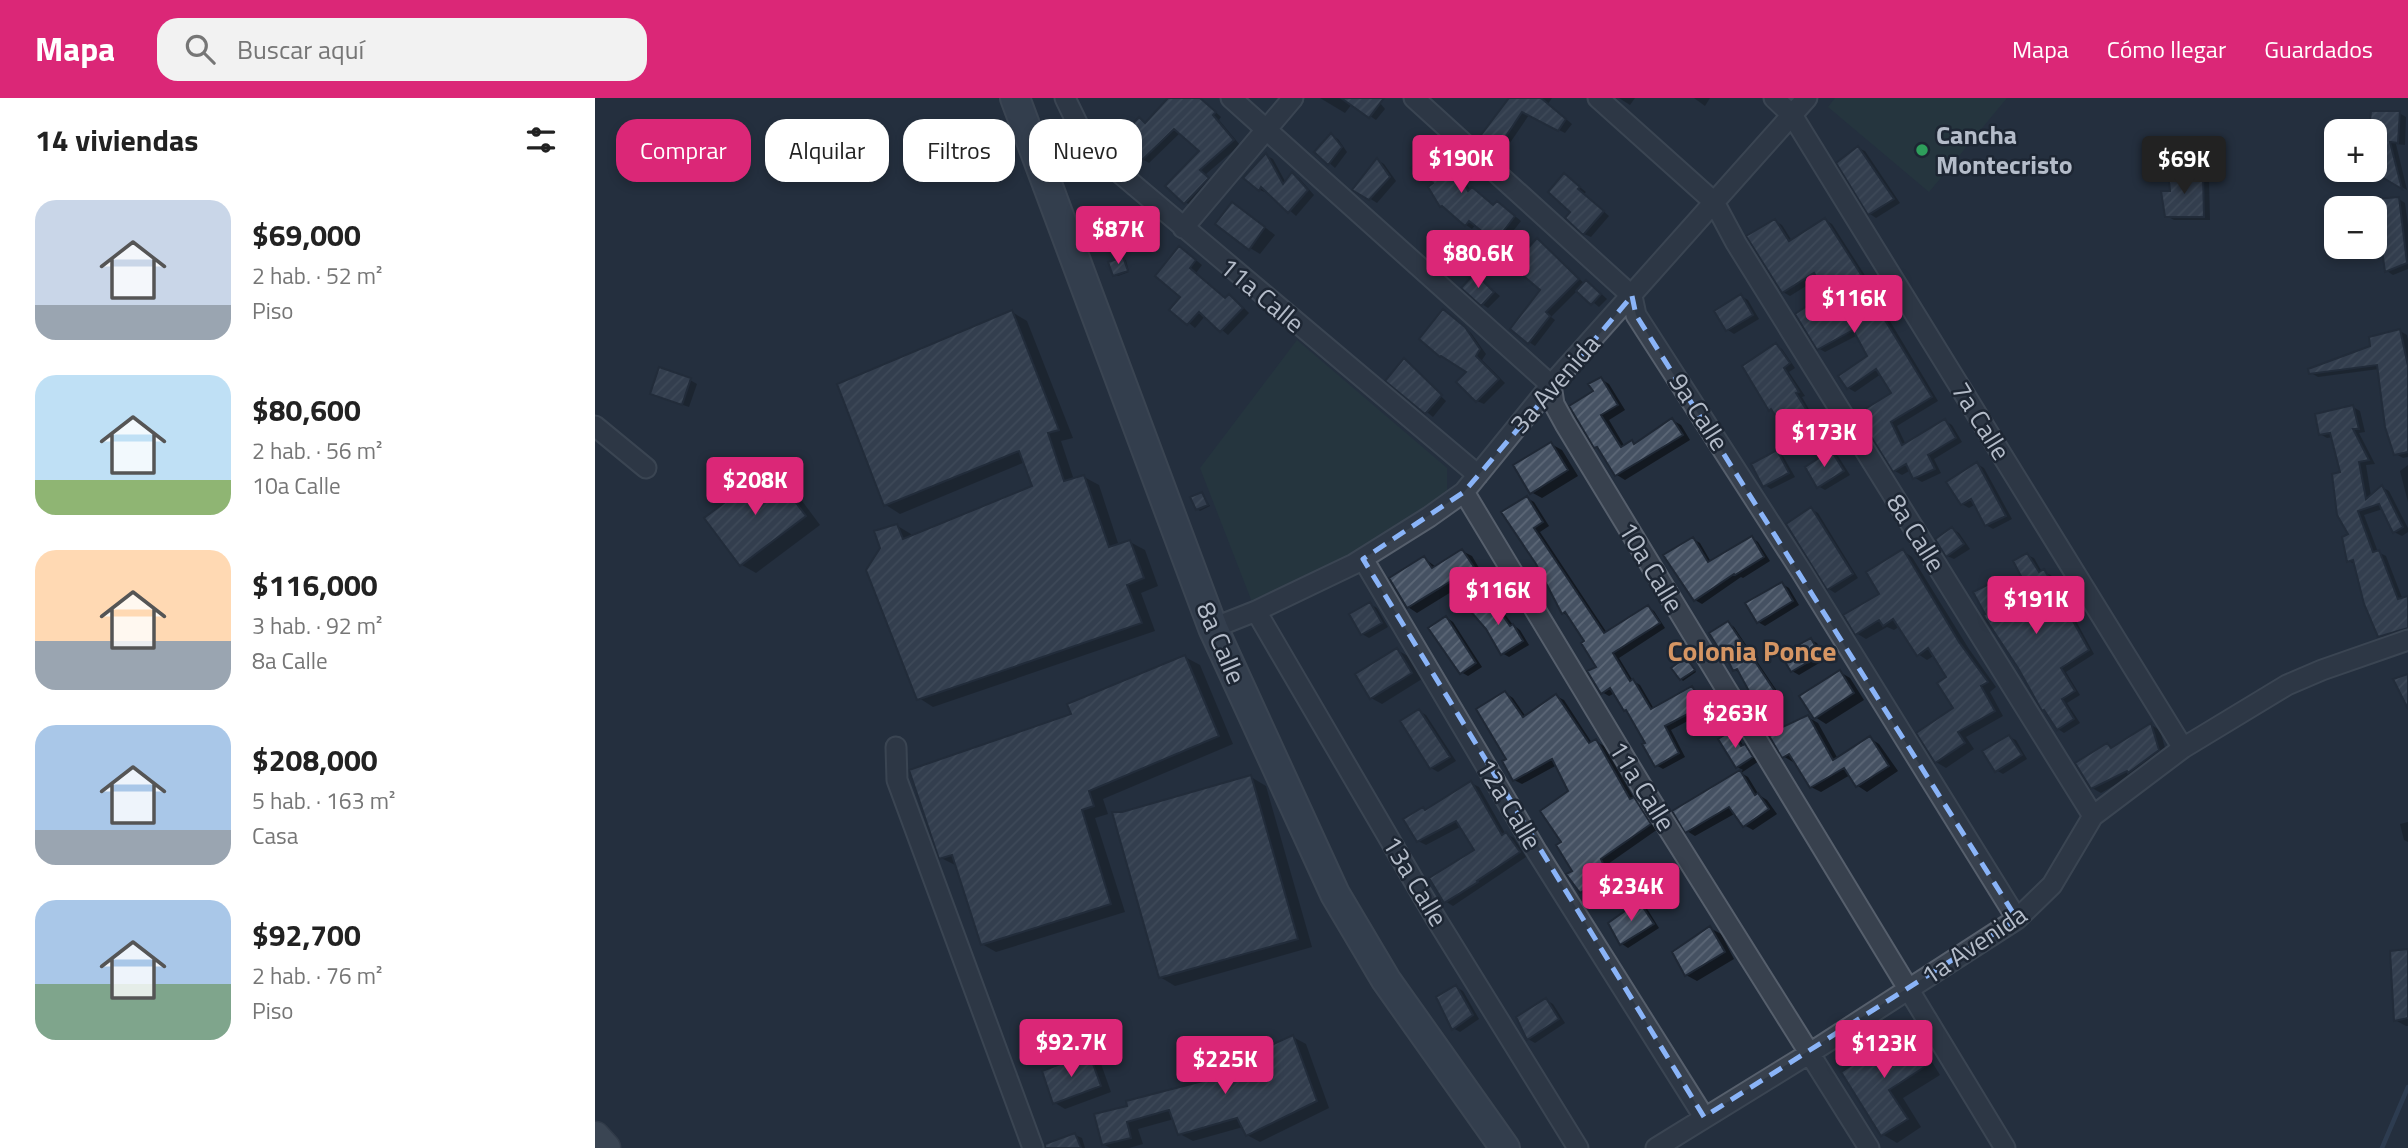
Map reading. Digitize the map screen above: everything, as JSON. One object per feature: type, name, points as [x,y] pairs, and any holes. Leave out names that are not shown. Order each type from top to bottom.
[{"type":"main road","points":[[595,1137],[605,1148]]},
{"type":"street","name":"8a Calle","points":[[1015,98],[1213,628],[1335,894],[1386,980],[1505,1148]]},
{"type":"street","name":"11a Calle","points":[[1065,98],[1080,130],[1115,169],[1478,475]]},
{"type":"street","name":"10a Calle","points":[[1231,98],[1551,385],[1555,404],[1565,424],[2005,1148]]},
{"type":"street","points":[[1183,228],[1293,98]]},
{"type":"street","name":"9a Calle","points":[[1414,98],[1632,296],[1636,316],[1808,583],[2017,919]]},
{"type":"street","name":"8a Calle","points":[[1598,98],[1714,202],[1736,243],[2093,816]]},
{"type":"street","name":"7a Calle","points":[[1774,98],[1792,115],[2183,748]]},
{"type":"street","name":"3a Avenida","points":[[1213,628],[1256,611],[1363,559],[1464,492],[1551,385],[1807,98]]},
{"type":"street","points":[[595,426],[646,468]]},
{"type":"street","name":"11a Calle","points":[[1464,492],[1641,785],[1869,1148]]},
{"type":"street","name":"12a Calle","points":[[1363,559],[1537,852],[1704,1117]]},
{"type":"street","name":"13a Calle","points":[[1256,611],[1435,917],[1578,1148]]},
{"type":"street","name":"1a Avenida","points":[[1656,1148],[1810,1053],[2017,919],[2052,885],[2093,816],[2183,748],[2287,685],[2408,640]]},
{"type":"street","points":[[896,747],[897,780],[1033,1148]]},
{"type":"highlighted area","points":[[1632,296],[1636,315],[2017,919],[1704,1117],[1363,559],[1464,492]]},
{"type":"green space","name":"Cancha Montecristo","points":[[1835,98],[2007,98],[1929,192],[1828,107]]},
{"type":"green space","points":[[1297,340],[1447,468],[1447,497],[1359,550],[1252,602],[1200,468]]},
{"type":"building","points":[[1168,98],[1200,98],[1216,112],[1213,115],[1234,140],[1200,170],[1209,178],[1184,204],[1165,186],[1199,151],[1174,129],[1142,160],[1142,120],[1145,123]]},
{"type":"building","points":[[1341,98],[1384,98],[1369,118]]},
{"type":"building","points":[[1509,98],[1541,98],[1566,119],[1558,131],[1522,112],[1494,154],[1478,139]]},
{"type":"building","points":[[2371,111],[2400,111],[2398,143],[2390,142],[2402,189],[2387,180],[2387,119],[2370,119]]},
{"type":"building","points":[[1331,133],[1342,147],[1328,165],[1314,152]]},
{"type":"building","points":[[1434,142],[1451,158],[1449,160],[1468,191],[1472,187],[1493,205],[1497,201],[1515,216],[1495,242],[1469,221],[1465,226],[1440,207],[1428,187],[1433,183],[1411,168]]},
{"type":"building","points":[[1858,146],[1894,199],[1868,215],[1836,163]]},
{"type":"building","points":[[1266,153],[1283,184],[1292,172],[1308,190],[1288,213],[1261,187],[1259,191],[1243,178]]},
{"type":"building","points":[[1377,158],[1390,177],[1369,200],[1352,190]]},
{"type":"building","points":[[2168,171],[2203,174],[2204,217],[2165,217],[2161,191],[2170,191]]},
{"type":"building","points":[[1564,173],[1604,211],[1583,235],[1565,218],[1570,212],[1548,192]]},
{"type":"building","points":[[2399,197],[2407,263],[2385,272],[2383,259],[2387,259],[2387,198]]},
{"type":"building","points":[[1232,202],[1265,227],[1249,250],[1215,224]]},
{"type":"building","points":[[1825,218],[1869,287],[1866,289],[1932,397],[1891,422],[1902,445],[1945,419],[1956,438],[1928,455],[1935,469],[1913,479],[1906,464],[1893,472],[1857,414],[1891,393],[1876,369],[1847,389],[1838,376],[1867,356],[1853,330],[1817,350],[1795,314],[1826,293],[1814,273],[1782,293],[1746,236],[1775,219],[1789,241]]},
{"type":"building","points":[[1537,238],[1579,279],[1546,312],[1550,316],[1528,344],[1510,329],[1540,290],[1512,266]]},
{"type":"building","points":[[1179,246],[1196,260],[1190,268],[1225,298],[1229,294],[1243,308],[1220,332],[1199,312],[1187,325],[1169,310],[1180,297],[1155,276]]},
{"type":"building","points":[[1123,257],[1128,271],[1113,276],[1108,262]]},
{"type":"building","points":[[1475,273],[1494,292],[1481,306],[1461,288]]},
{"type":"building","points":[[1586,280],[1601,294],[1591,305],[1576,291]]},
{"type":"building","points":[[1741,294],[1753,315],[1726,331],[1714,311]]},
{"type":"building","points":[[1443,309],[1465,327],[1480,349],[1476,356],[1499,379],[1476,402],[1456,382],[1466,372],[1440,357],[1419,339]]},
{"type":"building","points":[[1012,310],[1059,430],[1048,433],[1064,481],[1084,475],[1109,547],[1130,540],[1144,578],[1127,585],[1142,623],[917,700],[866,570],[880,548],[874,531],[897,524],[903,539],[1032,486],[1019,451],[884,506],[837,384]]},
{"type":"building","points":[[2400,329],[2408,366],[2408,452],[2394,455],[2385,427],[2377,365],[2309,374],[2308,369],[2370,346],[2369,337]]},
{"type":"building","points":[[1776,343],[1790,363],[1784,368],[1809,414],[1784,429],[1771,409],[1769,411],[1742,366]]},
{"type":"building","points":[[1404,358],[1442,395],[1425,414],[1385,381]]},
{"type":"building","points":[[659,367],[691,378],[682,405],[650,394]]},
{"type":"building","points":[[1601,377],[1618,405],[1601,415],[1621,447],[1632,440],[1634,444],[1672,418],[1683,435],[1615,476],[1597,447],[1594,448],[1569,406],[1593,391],[1588,384]]},
{"type":"building","points":[[2353,405],[2359,429],[2353,429],[2369,460],[2359,462],[2366,499],[2382,485],[2403,527],[2393,533],[2379,504],[2358,511],[2373,552],[2379,550],[2398,599],[2408,596],[2408,628],[2378,637],[2364,604],[2353,560],[2347,562],[2342,537],[2348,534],[2337,515],[2332,474],[2340,472],[2330,433],[2319,435],[2315,414]]},
{"type":"building","points":[[1551,442],[1568,470],[1530,494],[1513,465]]},
{"type":"building","points":[[1777,450],[1789,473],[1763,487],[1751,464]]},
{"type":"building","points":[[1831,450],[1844,471],[1817,488],[1805,467]]},
{"type":"building","points":[[1977,462],[2006,516],[1985,526],[1971,499],[1961,505],[1946,482]]},
{"type":"building","points":[[770,468],[806,516],[740,566],[704,518]]},
{"type":"building","points":[[1202,492],[1208,505],[1196,510],[1190,497]]},
{"type":"building","points":[[1527,496],[1543,522],[1534,528],[1604,633],[1648,605],[1660,623],[1613,653],[1651,709],[1692,686],[1703,706],[1665,726],[1679,753],[1655,767],[1626,710],[1624,711],[1610,688],[1601,694],[1587,671],[1596,667],[1581,643],[1584,641],[1565,612],[1562,614],[1536,564],[1501,512]]},
{"type":"building","points":[[1811,507],[1853,574],[1827,590],[1786,524]]},
{"type":"building","points":[[1952,527],[1964,544],[1946,557],[1935,539]]},
{"type":"building","points":[[1752,536],[1764,557],[1694,601],[1663,555],[1693,537],[1708,562]]},
{"type":"building","points":[[1462,549],[1474,567],[1407,608],[1389,578],[1424,556],[1432,568]]},
{"type":"building","points":[[1903,549],[1959,642],[1988,682],[1981,686],[1995,711],[1958,732],[1965,743],[1935,763],[1916,733],[1953,708],[1937,683],[1946,677],[1928,648],[1917,656],[1893,619],[1883,626],[1879,620],[1855,635],[1843,615],[1879,594],[1866,572]]},
{"type":"building","points":[[2027,553],[2039,572],[2044,569],[2089,650],[2061,668],[2075,691],[2062,699],[2074,719],[2057,730],[2044,710],[2042,711],[1983,615],[1985,614],[1973,592],[1991,583],[1998,598],[2024,582],[2013,561]]},
{"type":"building","points":[[1782,582],[1793,601],[1757,623],[1745,603]]},
{"type":"building","points":[[1491,599],[1510,626],[1513,624],[1523,641],[1501,655],[1486,629],[1472,613]]},
{"type":"building","points":[[1370,602],[1382,623],[1361,635],[1349,614]]},
{"type":"building","points":[[1446,616],[1476,663],[1460,674],[1428,628]]},
{"type":"building","points":[[1728,621],[1776,693],[1756,704],[1737,669],[1733,671],[1722,647],[1719,649],[1709,633]]},
{"type":"building","points":[[1811,638],[1820,655],[1791,672],[1781,655]]},
{"type":"building","points":[[1397,648],[1412,673],[1370,699],[1355,674]]},
{"type":"building","points":[[1185,655],[1219,736],[1089,791],[1094,806],[1082,810],[1111,904],[981,945],[952,855],[939,859],[909,770],[1071,714],[1067,704]]},
{"type":"building","points":[[1686,657],[1695,670],[1680,680],[1671,668]]},
{"type":"building","points":[[1840,670],[1854,693],[1814,719],[1799,696]]},
{"type":"building","points":[[2408,674],[2408,709],[2393,679]]},
{"type":"building","points":[[1505,691],[1523,717],[1556,694],[1589,743],[1596,739],[1630,799],[1634,797],[1651,824],[1601,859],[1609,877],[1580,893],[1566,874],[1572,871],[1556,845],[1561,842],[1540,811],[1568,791],[1552,759],[1513,781],[1502,761],[1506,759],[1476,709]]},
{"type":"building","points":[[1419,709],[1450,757],[1430,769],[1400,721]]},
{"type":"building","points":[[1808,715],[1833,760],[1870,736],[1889,766],[1856,787],[1844,768],[1810,788],[1789,754],[1782,758],[1768,734]]},
{"type":"building","points":[[2151,723],[2159,750],[2128,773],[2127,771],[2091,789],[2075,763],[2107,743],[2111,748]]},
{"type":"building","points":[[1731,731],[1741,746],[1745,744],[1753,757],[1736,768],[1718,739]]},
{"type":"building","points":[[2009,735],[2022,755],[1995,772],[1982,751]]},
{"type":"building","points":[[1740,770],[1755,795],[1758,793],[1769,809],[1743,827],[1729,807],[1685,833],[1672,811]]},
{"type":"building","points":[[1251,775],[1298,939],[1159,978],[1112,812],[1122,812]]},
{"type":"building","points":[[1471,781],[1502,835],[1506,832],[1520,852],[1444,903],[1429,878],[1474,850],[1456,821],[1417,842],[1403,819],[1423,807],[1425,810]]},
{"type":"building","points":[[1639,901],[1654,924],[1620,945],[1608,923]]},
{"type":"building","points":[[1710,926],[1725,952],[1685,976],[1672,952]]},
{"type":"building","points":[[2408,949],[2408,1018],[2394,1021],[2390,951]]},
{"type":"building","points":[[1456,985],[1473,1015],[1452,1030],[1436,997]]},
{"type":"building","points":[[1546,998],[1559,1019],[1527,1040],[1516,1017]]},
{"type":"building","points":[[1904,1031],[1926,1066],[1889,1090],[1908,1119],[1881,1136],[1841,1072]]},
{"type":"building","points":[[1293,1035],[1317,1101],[1246,1136],[1237,1118],[1178,1135],[1169,1110],[1127,1122],[1131,1138],[1102,1145],[1094,1114],[1127,1106],[1126,1101],[1218,1077],[1215,1071]]},
{"type":"building","points":[[1089,1053],[1101,1086],[1053,1104],[1042,1071]]},
{"type":"building","points":[[1075,1133],[1081,1148],[1045,1148],[1045,1144]]},
{"type":"waterway","points":[[2382,1148],[2408,1087]]},
{"type":"place","name":"Cancha Montecristo","points":[[1922,150]]},
{"type":"district","name":"Colonia Ponce","points":[[1752,651]]}]
